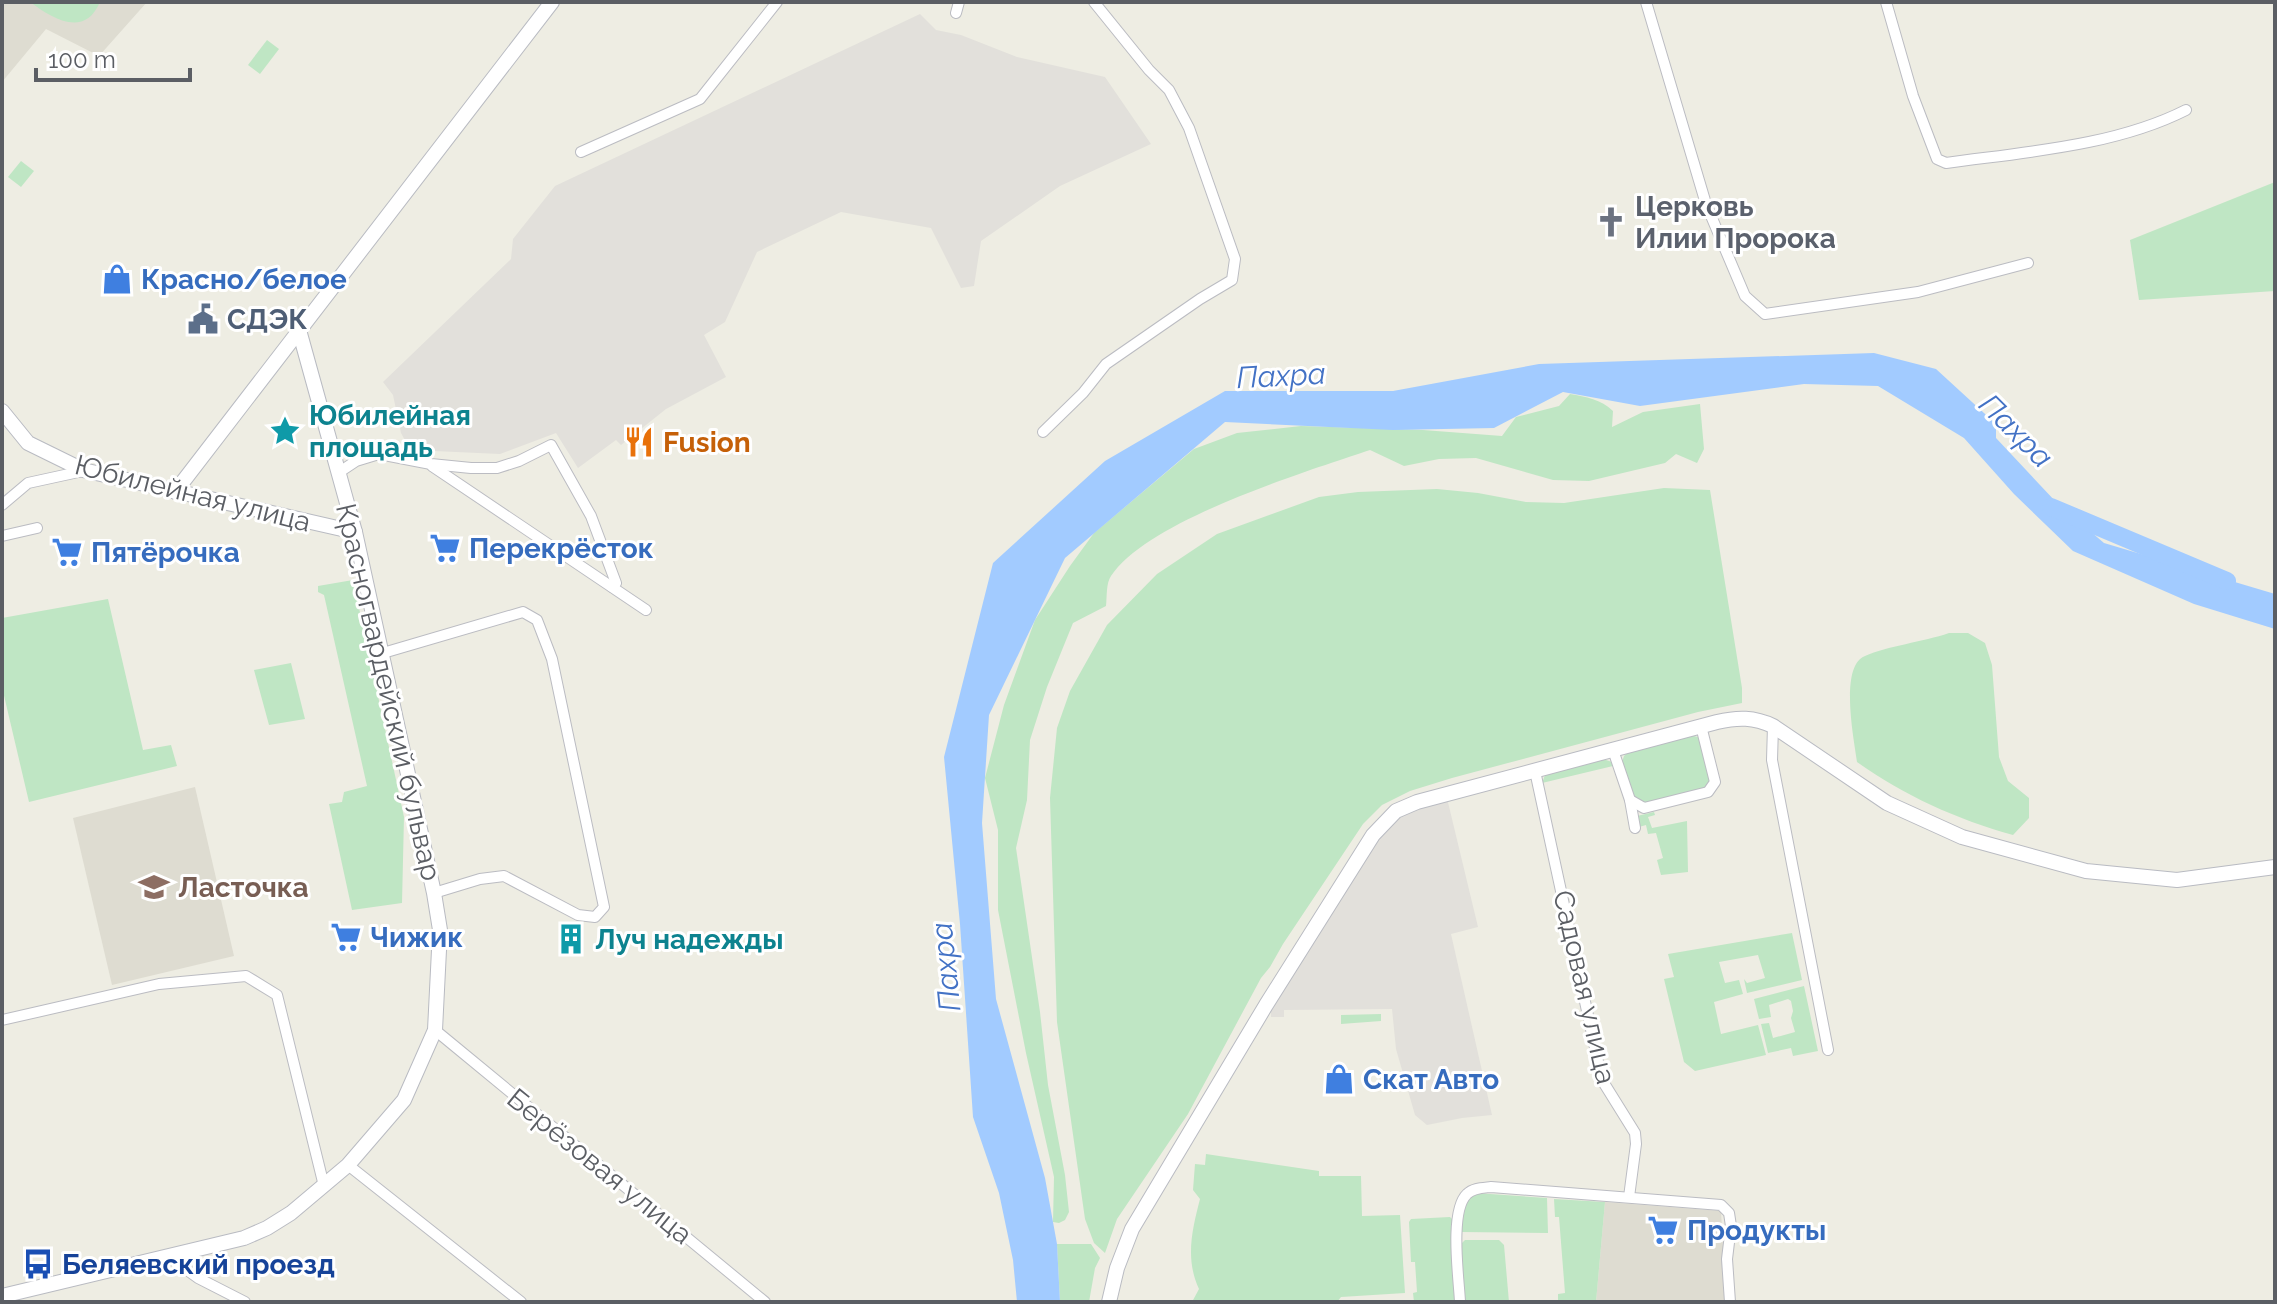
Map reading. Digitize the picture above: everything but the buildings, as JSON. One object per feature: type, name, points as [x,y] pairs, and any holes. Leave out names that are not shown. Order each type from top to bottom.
[{"type":"street","points":[[175,492],[552,2]]},
{"type":"street","points":[[581,152],[700,99],[777,2]]},
{"type":"street","points":[[1043,432],[1083,393],[1106,364],[1232,280],[1235,259],[1189,128],[1169,90],[1094,2]]},
{"type":"street","points":[[1646,2],[1706,204],[1745,296],[1765,314],[1918,292],[2028,263]]},
{"type":"street","points":[[1886,2],[1913,96],[1937,159],[1946,163],[2064,147],[2160,124],[2186,110]]},
{"type":"street","name":"Красногвардейский бульвар","points":[[2,1296],[244,1238],[267,1228],[291,1213],[348,1165],[404,1100],[435,1030],[440,930],[434,893],[355,532],[299,330]]},
{"type":"street","name":"Юбилейная улица","points":[[2,411],[28,443],[83,470],[355,532]]},
{"type":"street","points":[[338,473],[356,461],[379,454],[431,464],[497,468],[551,445],[591,516],[616,583],[612,587]]},
{"type":"street","points":[[431,464],[646,610]]},
{"type":"street","points":[[2,505],[28,483],[83,470]]},
{"type":"street","points":[[2,536],[37,528]]},
{"type":"street","points":[[383,653],[523,612],[537,620],[552,659],[604,907],[595,917],[578,915],[504,876],[480,879],[434,893]]},
{"type":"street","points":[[1109,1302],[1117,1268],[1132,1229],[1266,1005],[1385,820],[1396,811],[1417,802],[1701,726],[1745,718],[1773,726],[1887,803],[1962,837],[2086,871],[2177,880],[2275,867]]},
{"type":"street","points":[[1630,800],[1644,808],[1708,792],[1715,782],[1701,726]]},
{"type":"street","points":[[1773,726],[1772,760],[1828,1050]]},
{"type":"street","points":[[1613,750],[1630,800],[1635,828]]},
{"type":"street","name":"Садовая улица","points":[[1535,771],[1602,1080],[1635,1133],[1629,1197]]},
{"type":"street","points":[[2,1020],[159,984],[246,976],[277,995],[324,1186]]},
{"type":"street","name":"Берёзовая улица","points":[[435,1030],[765,1302]]},
{"type":"street","points":[[348,1165],[521,1302]]},
{"type":"street","points":[[1460,1302],[1456,1236],[1462,1201],[1476,1189],[1491,1187],[1721,1205],[1729,1213],[1731,1226],[1727,1259],[1730,1302]]},
{"type":"street","points":[[169,1257],[198,1278],[245,1302]]},
{"type":"shaded area","points":[[2,2],[147,2],[99,56],[46,29],[2,82]]},
{"type":"shaded area","points":[[920,14],[936,30],[961,35],[1017,57],[1105,77],[1151,144],[1060,186],[981,241],[974,286],[961,288],[931,228],[841,212],[757,252],[725,322],[704,335],[726,377],[666,409],[621,445],[616,440],[578,468],[556,433],[500,454],[434,451],[408,446],[401,433],[393,395],[383,382],[511,259],[513,239],[555,186]]},
{"type":"shaded area","name":"Ласточка","points":[[195,787],[234,956],[112,985],[73,818]]},
{"type":"shaded area","points":[[1446,794],[1478,927],[1451,934],[1492,1115],[1427,1125],[1415,1115],[1396,1049],[1392,1009],[1284,1010],[1284,1017],[1271,1017],[1271,1007],[1385,820]]},
{"type":"shaded area","points":[[1605,1202],[1721,1211],[1726,1302],[1596,1302]]},
{"type":"green space","points":[[30,2],[100,2],[85,20],[67,22]]},
{"type":"green space","points":[[267,40],[279,49],[260,74],[248,65]]},
{"type":"green space","points":[[21,161],[34,171],[21,187],[8,177]]},
{"type":"green space","points":[[2275,182],[2275,291],[2139,300],[2130,240]]},
{"type":"green space","points":[[1570,394],[1593,399],[1608,407],[1613,411],[1612,427],[1643,412],[1700,404],[1704,449],[1697,463],[1676,454],[1665,463],[1589,481],[1553,480],[1476,458],[1439,459],[1404,466],[1370,450],[1230,500],[1158,536],[1130,555],[1111,576],[1106,606],[1073,623],[1030,740],[1027,800],[1016,848],[1048,1085],[1069,1212],[1065,1220],[1053,1222],[1054,1177],[998,910],[998,830],[985,778],[1004,705],[1035,620],[1094,533],[1194,449],[1237,433],[1301,426],[1502,436],[1516,417],[1559,406]]},
{"type":"green space","points":[[1664,488],[1710,490],[1742,703],[1452,778],[1410,791],[1382,805],[1363,824],[1261,978],[1188,1114],[1117,1219],[1105,1253],[1094,1243],[1085,1219],[1057,1022],[1050,798],[1057,728],[1070,691],[1107,625],[1157,574],[1217,534],[1319,497],[1437,489],[1526,502],[1564,503]]},
{"type":"green space","points":[[353,580],[404,817],[402,903],[352,910],[329,804],[342,802],[344,792],[367,786],[324,595],[318,592],[318,586]]},
{"type":"green space","points":[[108,599],[143,750],[171,745],[177,766],[29,802],[2,687],[2,618]]},
{"type":"green space","points":[[1949,633],[1968,633],[1985,643],[1992,665],[1999,757],[2008,781],[2029,798],[2029,818],[2013,835],[1932,805],[1894,786],[1857,762],[1850,688],[1857,662],[1874,653]]},
{"type":"green space","points":[[291,663],[305,719],[269,725],[254,670]]},
{"type":"green space","points":[[1690,735],[1702,742],[1713,787],[1637,806],[1622,762],[1624,756],[1629,751]]},
{"type":"green space","points":[[1603,759],[1612,762],[1613,766],[1542,783],[1545,775]]},
{"type":"green space","points":[[1654,812],[1655,815],[1648,817],[1652,828],[1687,821],[1688,872],[1661,875],[1657,860],[1663,858],[1656,833],[1648,834],[1646,825],[1639,827],[1637,816]]},
{"type":"green space","points":[[1792,933],[1802,980],[1747,993],[1744,979],[1747,983],[1765,978],[1758,955],[1719,962],[1725,983],[1739,980],[1743,994],[1714,1002],[1721,1034],[1758,1025],[1766,1055],[1695,1071],[1684,1062],[1664,979],[1674,977],[1668,954]]},
{"type":"green space","points":[[1804,986],[1818,1051],[1793,1056],[1791,1048],[1768,1053],[1761,1024],[1769,1023],[1773,1038],[1795,1032],[1791,1001],[1788,999],[1769,1005],[1771,1017],[1759,1019],[1754,999]]},
{"type":"green space","points":[[1381,1014],[1381,1021],[1341,1024],[1341,1015]]},
{"type":"green space","points":[[1206,1154],[1319,1171],[1319,1176],[1361,1176],[1362,1216],[1400,1215],[1405,1293],[1341,1297],[1337,1302],[1192,1302],[1199,1289],[1191,1256],[1192,1233],[1200,1199],[1193,1190],[1195,1164],[1205,1165]]},
{"type":"green space","points":[[1476,1193],[1547,1198],[1548,1233],[1461,1232],[1466,1202]]},
{"type":"green space","points":[[1554,1199],[1605,1202],[1596,1302],[1558,1302],[1558,1294],[1565,1293],[1559,1217],[1555,1217]]},
{"type":"green space","points":[[1450,1217],[1453,1220],[1456,1302],[1414,1302],[1413,1293],[1417,1292],[1415,1262],[1411,1262],[1409,1222],[1411,1219]]},
{"type":"green space","points":[[1465,1240],[1499,1240],[1504,1245],[1509,1302],[1464,1302],[1460,1245]]},
{"type":"green space","points":[[1057,1244],[1091,1244],[1100,1258],[1095,1268],[1089,1302],[1060,1302]]},
{"type":"water","points":[[1874,353],[1936,369],[1996,424],[1996,438],[2056,502],[2104,543],[2275,594],[2275,629],[2194,604],[2073,551],[2014,494],[1964,438],[1878,386],[1804,384],[1640,406],[1563,392],[1494,428],[1393,430],[1225,422],[1065,558],[989,715],[982,823],[996,999],[1045,1178],[1057,1244],[1060,1302],[1017,1302],[1013,1260],[999,1193],[973,1117],[960,924],[944,757],[993,563],[1105,461],[1225,391],[1393,391],[1539,364]]},
{"type":"waterway","name":"Пахра","points":[[2051,507],[2227,581]]},
{"type":"place","name":"Церковь Илии Пророка","points":[[1611,222]]},
{"type":"place","name":"Красно/белое","points":[[117,279]]},
{"type":"place","name":"СДЭК","points":[[203,319]]},
{"type":"place","name":"Юбилейная площадь","points":[[285,431]]},
{"type":"place","name":"Fusion","points":[[639,442]]},
{"type":"place","name":"Перекрёсток","points":[[445,548]]},
{"type":"place","name":"Пятёрочка","points":[[67,552]]},
{"type":"place","name":"Ласточка","points":[[154,887]]},
{"type":"place","name":"Чижик","points":[[346,937]]},
{"type":"place","name":"Луч надежды","points":[[571,939]]},
{"type":"place","name":"Скат Авто","points":[[1339,1079]]},
{"type":"place","name":"Продукты","points":[[1663,1230]]},
{"type":"place","name":"Беляевский проезд","points":[[38,1264]]}]
